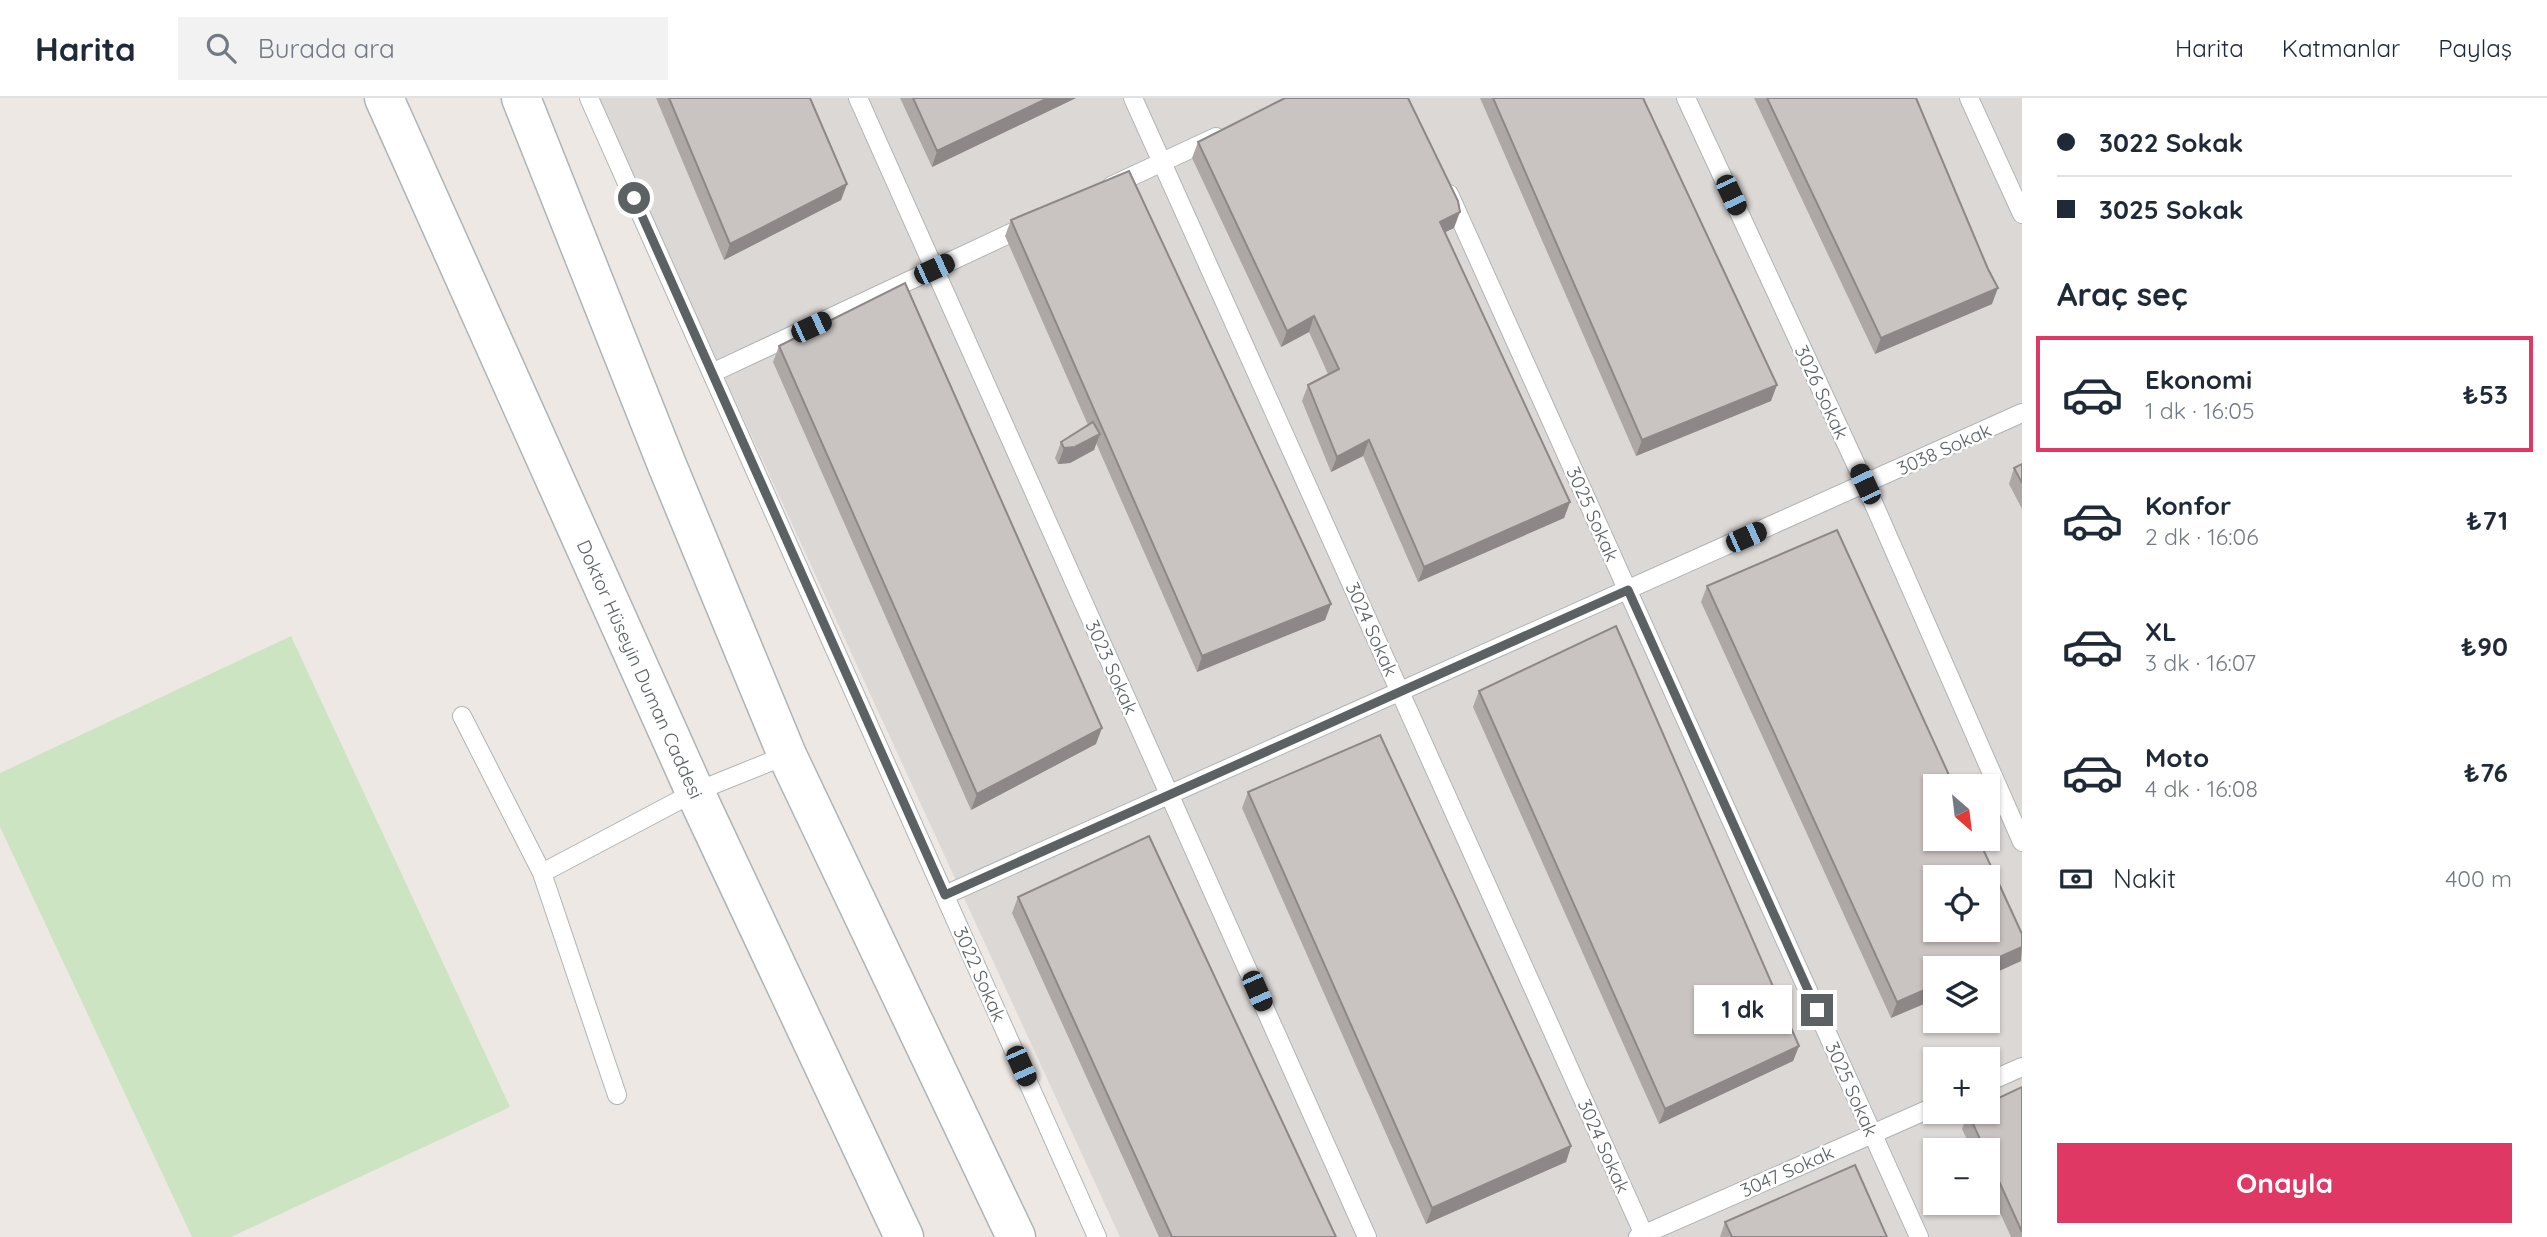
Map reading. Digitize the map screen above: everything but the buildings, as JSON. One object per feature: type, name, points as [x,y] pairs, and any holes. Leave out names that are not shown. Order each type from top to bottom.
[{"type":"main road","name":"Doktor Hüseyin Duman Caddesi","points":[[384,98],[695,792],[904,1237]]},
{"type":"main road","points":[[521,98],[667,465],[787,755],[1016,1237]]},
{"type":"lane","name":"3022 Sokak","points":[[589,98],[1097,1237]]},
{"type":"lane","name":"3023 Sokak","points":[[858,98],[1367,1237]]},
{"type":"lane","name":"3024 Sokak","points":[[1133,98],[1642,1236]]},
{"type":"lane","name":"3026 Sokak","points":[[1686,98],[1865,484],[2022,842]]},
{"type":"lane","points":[[1969,98],[2022,214]]},
{"type":"lane","points":[[1098,192],[1236,127]]},
{"type":"lane","name":"3025 Sokak","points":[[1440,174],[1919,1237]]},
{"type":"lane","points":[[712,373],[1048,216]]},
{"type":"lane","name":"3038 Sokak","points":[[945,895],[2022,413]]},
{"type":"lane","points":[[462,716],[542,873],[617,1095]]},
{"type":"lane","points":[[542,873],[695,792],[787,755]]},
{"type":"lane","points":[[2000,1077],[2022,1067]]},
{"type":"lane","name":"3047 Sokak","points":[[1642,1236],[1923,1112]]},
{"type":"shaded area","points":[[596,98],[2022,98],[2022,1237],[1120,1237]]},
{"type":"green space","points":[[291,636],[510,1107],[231,1237],[192,1237],[0,827],[0,773]]},
{"type":"route","points":[[634,198],[945,895],[1628,590],[1817,1010]]}]
